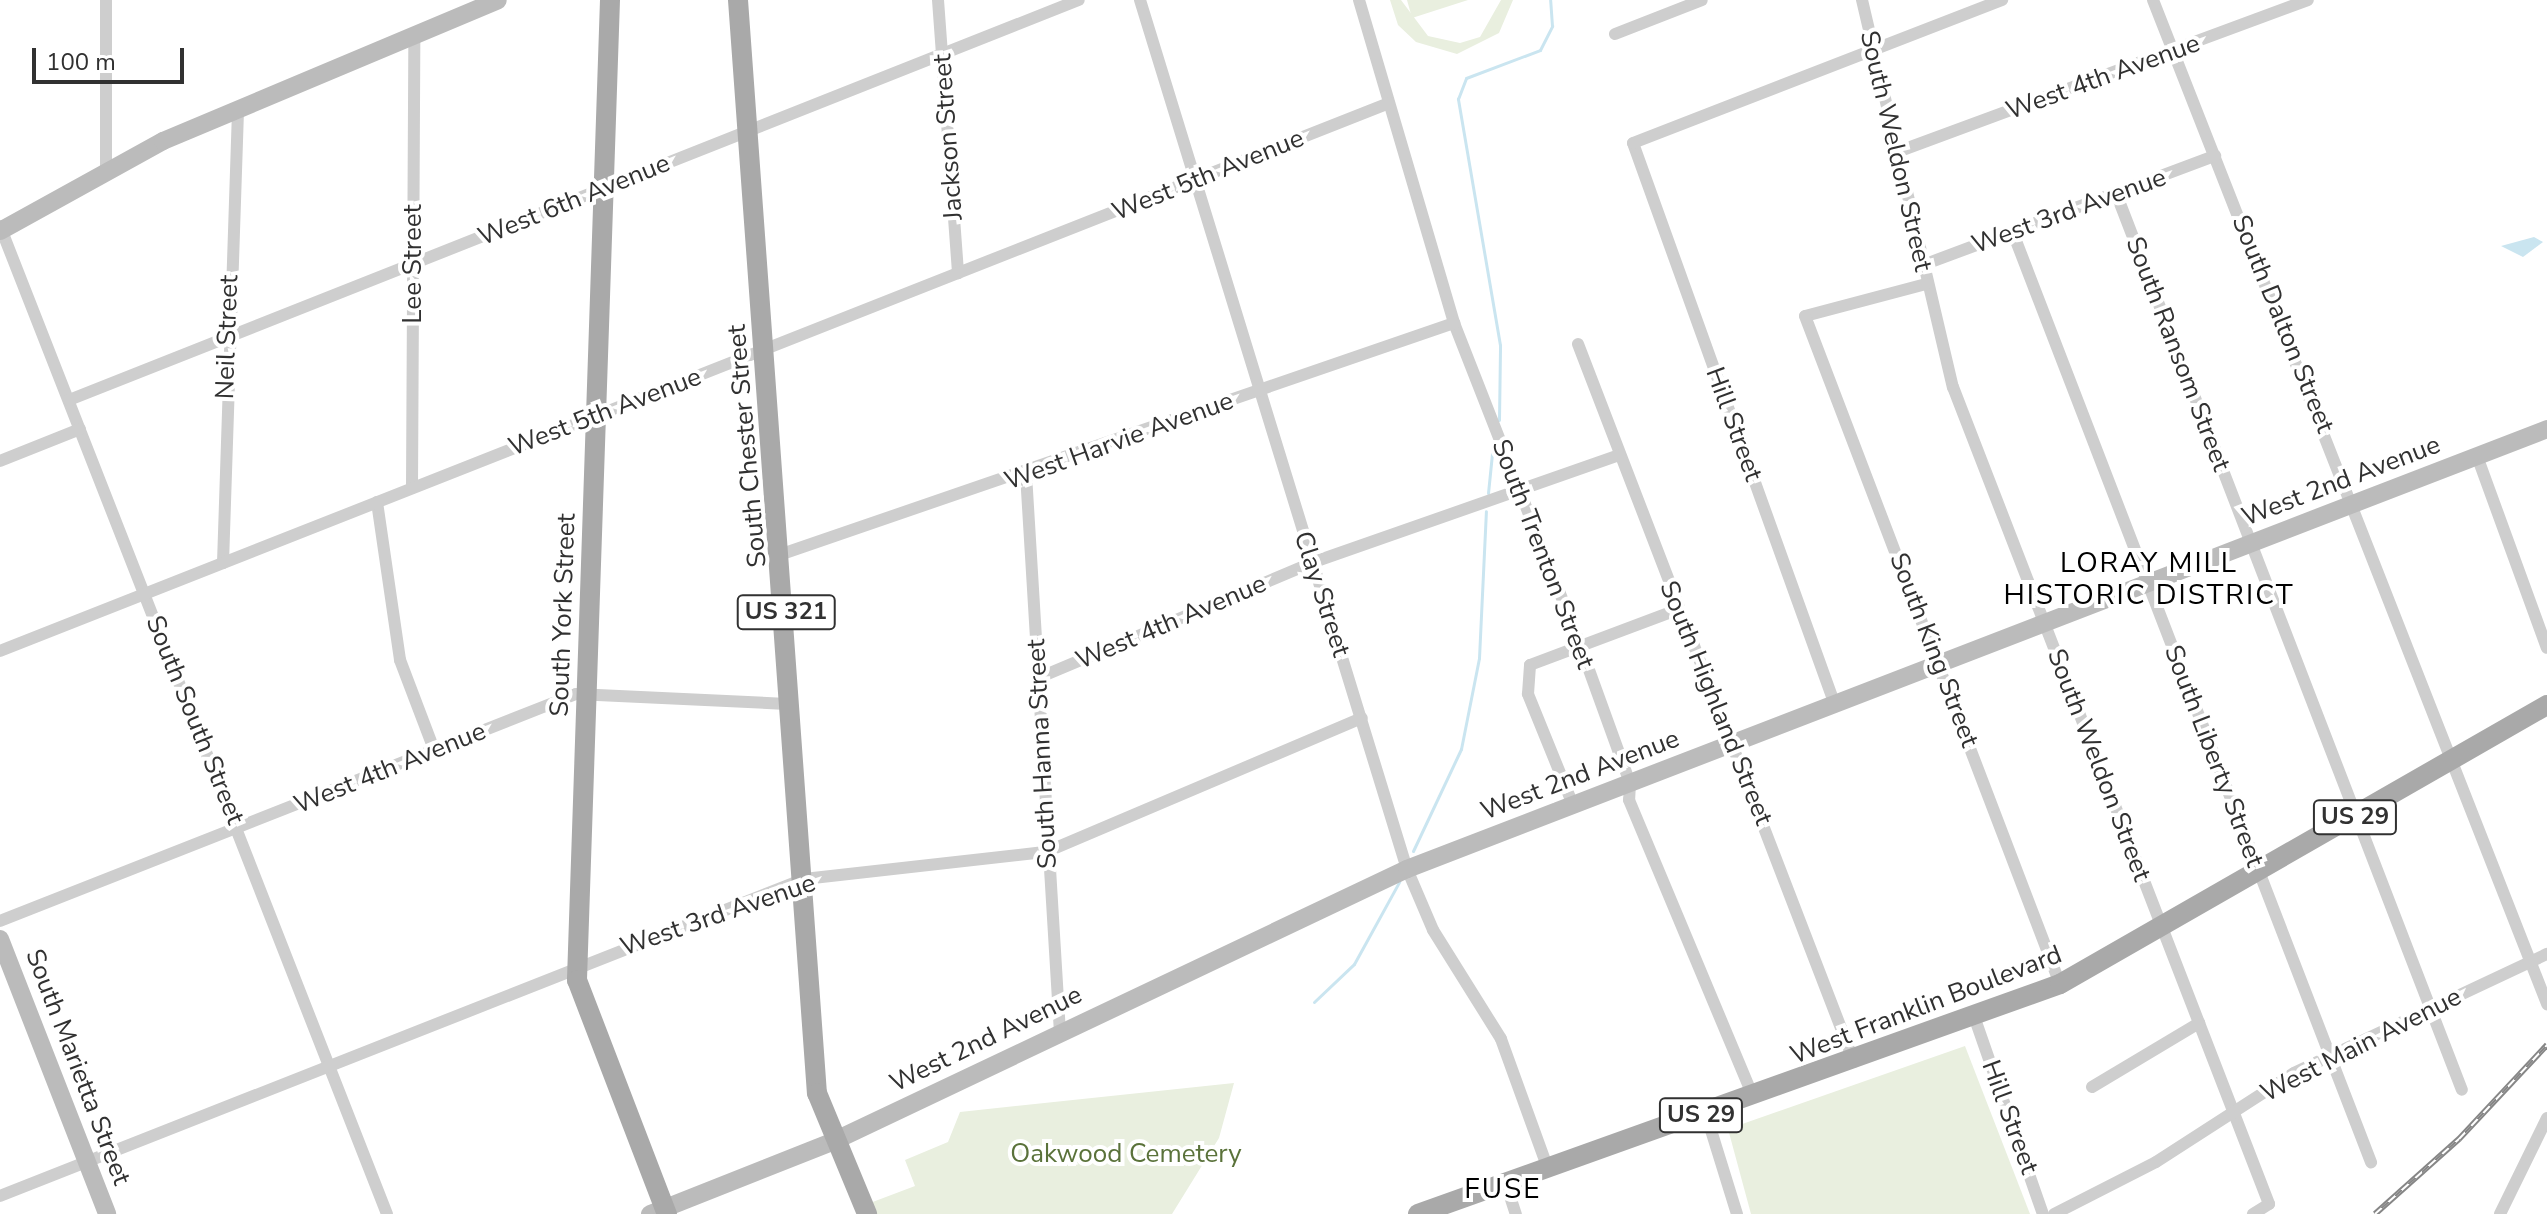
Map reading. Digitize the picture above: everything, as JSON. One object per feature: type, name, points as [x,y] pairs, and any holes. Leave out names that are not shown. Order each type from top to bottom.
[{"type":"main road","name":"South York Street","points":[[610,0],[577,966],[582,1000],[660,1212]]},
{"type":"main road","name":"South Chester Street","points":[[738,0],[793,704],[817,1093],[834,1141],[867,1214]]},
{"type":"main road","name":"West Franklin Boulevard","points":[[1418,1214],[1975,1019],[2060,984],[2162,930],[2547,705]]},
{"type":"street","points":[[106,0],[106,169]]},
{"type":"street","points":[[0,229],[106,169],[238,111],[414,40],[498,0]]},
{"type":"street","name":"Jackson Street","points":[[938,0],[958,273]]},
{"type":"street","name":"West 6th Avenue","points":[[69,400],[1079,0]]},
{"type":"street","name":"Clay Street","points":[[1140,0],[1407,869],[1433,930],[1501,1039],[1548,1169]]},
{"type":"street","name":"South Trenton Street","points":[[1359,0],[1454,323],[1580,645],[1630,783],[1640,829],[1753,1097]]},
{"type":"street","points":[[1615,34],[1702,0]]},
{"type":"street","name":"South Weldon Street","points":[[1862,0],[1926,284],[1953,387],[2269,1204],[2253,1214]]},
{"type":"street","points":[[1872,49],[2002,0]]},
{"type":"street","name":"South Dalton Street","points":[[2153,0],[2354,503],[2450,761],[2547,1004]]},
{"type":"street","name":"West 4th Avenue","points":[[1897,152],[2173,53],[2308,0]]},
{"type":"street","name":"Lee Street","points":[[412,488],[414,40]]},
{"type":"street","name":"Hill Street","points":[[1835,705],[1633,143],[1872,49]]},
{"type":"street","name":"West 5th Avenue","points":[[0,651],[1389,103]]},
{"type":"street","name":"Neil Street","points":[[223,563],[225,338],[238,111]]},
{"type":"street","name":"West 3rd Avenue","points":[[1923,265],[2215,156]]},
{"type":"street","name":"South Ransom Street","points":[[2116,193],[2462,1090]]},
{"type":"street","name":"South South Street","points":[[0,229],[387,1214]]},
{"type":"street","name":"South Liberty Street","points":[[2013,233],[2371,1162]]},
{"type":"street","name":"South King Street","points":[[1926,284],[1805,316],[2060,984]]},
{"type":"street","name":"West Harvie Avenue","points":[[782,554],[1026,474],[1454,323]]},
{"type":"street","name":"South Highland Street","points":[[1578,344],[1854,1062]]},
{"type":"street","points":[[0,461],[80,429]]},
{"type":"street","name":"West 2nd Avenue","points":[[660,1212],[834,1141],[1407,869],[2547,429]]},
{"type":"street","name":"West 4th Avenue","points":[[1038,678],[1311,563],[1620,455]]},
{"type":"street","points":[[2477,456],[2547,648]]},
{"type":"street","name":"South Hanna Street","points":[[1026,474],[1046,852],[1060,1033]]},
{"type":"street","points":[[377,502],[400,660],[435,752]]},
{"type":"street","points":[[1573,805],[1524,679],[1530,665],[1679,609]]},
{"type":"street","name":"West 4th Avenue","points":[[0,921],[587,693],[793,704]]},
{"type":"street","name":"West 3rd Avenue","points":[[0,1196],[804,879],[1046,852],[1362,718]]},
{"type":"street","name":"South Marietta Street","points":[[0,939],[107,1214]]},
{"type":"street","name":"West Main Avenue","points":[[2054,1214],[2329,1055],[2547,954]]},
{"type":"street","name":"Hill Street","points":[[1975,1019],[2043,1214]]},
{"type":"street","points":[[2092,1087],[2199,1023]]},
{"type":"street","points":[[1706,1114],[1737,1214]]},
{"type":"street","points":[[2500,1214],[2547,1118]]},
{"type":"street","points":[[1506,1184],[1516,1214]]},
{"type":"green space","points":[[1390,0],[1401,0],[1428,36],[1460,43],[1480,37],[1501,0],[1513,0],[1499,33],[1457,54],[1416,42],[1398,25]]},
{"type":"green space","points":[[1407,0],[1468,0],[1412,18]]},
{"type":"green space","points":[[1965,1046],[2030,1214],[1751,1214],[1728,1129]]},
{"type":"green space","name":"Oakwood Cemetery","points":[[1234,1083],[1219,1138],[1172,1214],[875,1214],[870,1203],[915,1186],[905,1160],[948,1142],[960,1112]]},
{"type":"water","points":[[2534,237],[2543,242],[2523,257],[2501,246]]},
{"type":"waterway","points":[[1499,420],[1500,345],[1458,99],[1466,78],[1540,50],[1552,26],[1550,0]]},
{"type":"waterway","points":[[1488,493],[1493,444]]},
{"type":"waterway","points":[[1413,851],[1461,749],[1479,658],[1486,511]]},
{"type":"waterway","points":[[1314,1002],[1354,964],[1399,882]]},
{"type":"railway","points":[[2375,1214],[2459,1139],[2547,1045]]},
{"type":"district","name":"LORAY MILL HISTORIC DISTRICT","points":[[2149,579]]},
{"type":"district","name":"FUSE","points":[[1503,1189]]}]
